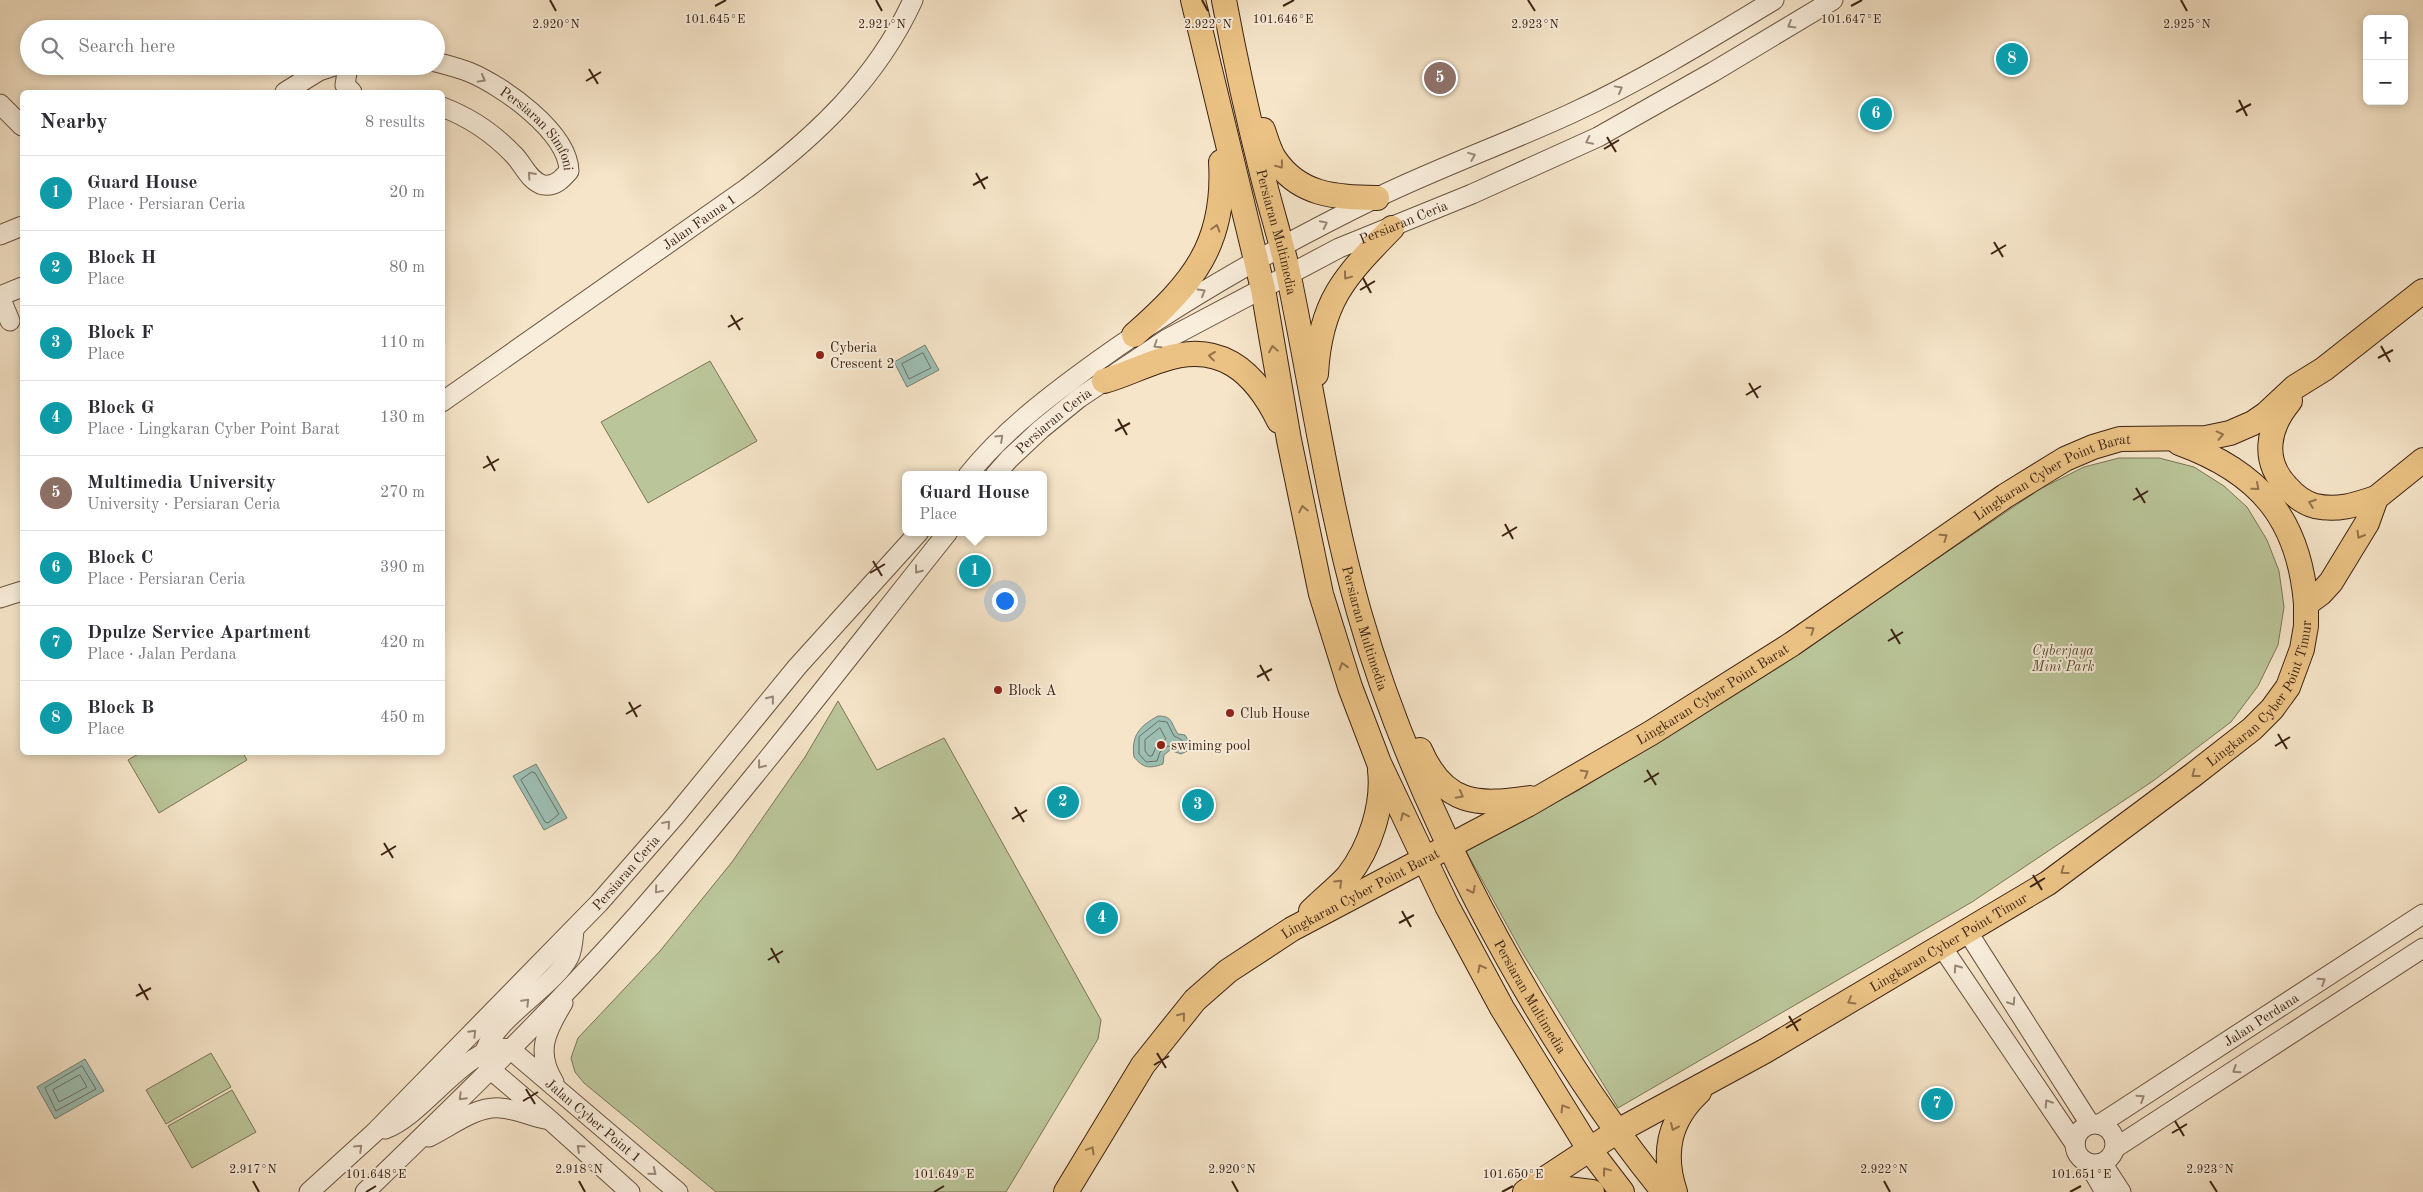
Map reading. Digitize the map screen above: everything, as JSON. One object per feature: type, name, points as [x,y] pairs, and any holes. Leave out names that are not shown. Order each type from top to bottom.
[{"type":"main road","name":"Persiaran Multimedia","points":[[1193,0],[1262,289],[1289,440],[1321,594],[1350,687],[1379,763],[1425,860],[1502,1008],[1589,1149],[1622,1192]]},
{"type":"main road","name":"Persiaran Multimedia","points":[[1224,0],[1231,38],[1288,274],[1343,550],[1359,612],[1390,706],[1449,847],[1502,949],[1540,1016],[1616,1132],[1664,1192]]},
{"type":"main road","points":[[1231,38],[1273,157],[1285,172],[1299,185],[1308,189],[1349,197],[1376,198]]},
{"type":"main road","points":[[1134,335],[1165,308],[1177,294],[1206,255],[1216,228],[1220,214],[1223,187],[1211,76]]},
{"type":"main road","points":[[1320,437],[1316,387],[1319,340],[1324,319],[1334,295],[1347,275],[1392,228]]},
{"type":"main road","name":"Lingkaran Cyber Point Barat","points":[[1066,1192],[1143,1065],[1195,1000],[1228,971],[1292,930],[1542,797],[1650,733],[1792,644],[2005,496],[2065,459],[2093,447],[2120,440],[2206,438],[2230,433],[2266,414],[2295,387],[2324,370],[2423,291]]},
{"type":"main road","points":[[1104,380],[1129,374],[1178,356],[1216,356],[1227,360],[1258,384],[1289,440]]},
{"type":"main road","points":[[2324,370],[2291,399],[2279,414],[2270,440],[2269,452],[2273,465],[2279,479],[2290,490],[2313,505],[2346,507],[2376,498],[2423,460]]},
{"type":"main road","points":[[2168,439],[2213,456],[2238,472],[2262,492],[2278,512],[2293,540],[2304,578],[2306,604]]},
{"type":"main road","name":"Lingkaran Cyber Point Timur","points":[[1525,1192],[1616,1132],[1765,1051],[1942,947],[2056,877],[2193,775],[2272,709],[2288,687],[2302,649],[2306,626],[2306,604],[2321,593],[2331,582],[2367,523],[2376,498]]},
{"type":"main road","points":[[1343,550],[1398,698],[1424,758],[1435,776],[1447,787],[1474,802],[1505,802],[1542,797]]},
{"type":"main road","points":[[1292,930],[1348,876],[1358,859],[1377,812],[1381,780],[1379,763]]},
{"type":"main road","points":[[1675,1192],[1668,1162],[1670,1134],[1686,1106],[1715,1077]]},
{"type":"main road","points":[[1541,1192],[1559,1188],[1592,1192]]},
{"type":"street","name":"Jalan Fauna 1","points":[[445,400],[747,188],[787,156],[853,94],[877,64],[903,22],[913,0]]},
{"type":"street","name":"Persiaran Ceria","points":[[971,471],[993,445],[1035,408],[1134,335],[1170,311],[1280,245],[1376,198],[1604,97],[1774,0]]},
{"type":"street","name":"Persiaran Ceria","points":[[999,471],[1041,429],[1104,380],[1167,339],[1339,248],[1392,228],[1598,137],[1714,72],[1833,0]]},
{"type":"street","name":"Persiaran Simfoni","points":[[445,65],[470,72],[527,109],[562,146],[569,160],[569,171],[561,181],[551,185],[542,184],[533,179],[515,155],[492,136],[466,117],[445,109]]},
{"type":"street","points":[[288,90],[313,75]]},
{"type":"street","points":[[347,75],[345,85],[350,90]]},
{"type":"street","points":[[0,104],[20,124]]},
{"type":"street","points":[[0,235],[20,227]]},
{"type":"street","points":[[11,321],[0,296],[20,288]]},
{"type":"street","name":"Persiaran Ceria","points":[[309,1192],[375,1132],[574,930],[676,815],[797,667],[915,536]]},
{"type":"street","points":[[365,1192],[417,1142],[488,1061],[502,1048],[510,1049],[573,985],[638,914],[703,837],[945,536]]},
{"type":"street","points":[[0,598],[20,592]]},
{"type":"street","name":"Jalan Perdana","points":[[2075,1144],[2079,1131],[2095,1124],[2248,1030],[2423,914]]},
{"type":"street","points":[[488,1061],[507,1021],[566,961],[572,950],[574,930]]},
{"type":"street","points":[[1967,931],[2095,1124],[2106,1126],[2114,1136],[2115,1148]]},
{"type":"street","points":[[2383,940],[2399,963]]},
{"type":"street","points":[[1942,947],[2075,1144],[2080,1157],[2095,1163],[2121,1192]]},
{"type":"street","name":"Jalan Perdana","points":[[2095,1163],[2109,1158],[2115,1148],[2423,948]]},
{"type":"street","points":[[558,1088],[545,1065],[543,1053],[557,1012],[573,985]]},
{"type":"street","points":[[2297,997],[2312,1020]]},
{"type":"street","points":[[2248,1030],[2263,1053]]},
{"type":"street","name":"Jalan Cyber Point 1","points":[[510,1049],[678,1192]]},
{"type":"street","points":[[375,1132],[405,1120],[472,1060],[488,1061]]},
{"type":"street","name":"Jalan Cyber Point 1","points":[[488,1061],[630,1192]]},
{"type":"street","points":[[417,1142],[475,1113],[494,1107],[511,1109],[552,1121]]},
{"type":"street","points":[[2095,1163],[2105,1192]]},
{"type":"green space","points":[[710,361],[757,441],[648,503],[601,422]]},
{"type":"green space","name":"Cyberjaya Mini Park","points":[[2119,458],[2159,458],[2194,467],[2224,486],[2247,507],[2267,540],[2279,571],[2284,607],[2278,645],[2258,686],[2231,722],[2153,781],[1972,902],[1618,1108],[1523,954],[1466,851],[1579,790],[1749,686],[2040,489],[2084,467]]},
{"type":"green space","points":[[838,701],[877,770],[944,738],[1101,1020],[1098,1039],[1006,1192],[716,1192],[584,1083],[575,1072],[571,1058],[578,1038],[660,951],[732,862],[805,757]]},
{"type":"green space","points":[[137,755],[244,755],[247,760],[159,813],[128,760]]},
{"type":"green space","points":[[211,1053],[231,1087],[166,1124],[146,1090]]},
{"type":"green space","points":[[232,1090],[256,1132],[192,1168],[168,1126]]},
{"type":"water","points":[[925,345],[939,370],[907,387],[894,362]]},
{"type":"water","name":"swiming pool","points":[[1158,716],[1171,720],[1178,734],[1185,735],[1189,742],[1189,750],[1181,754],[1170,750],[1164,755],[1163,764],[1154,767],[1143,765],[1134,757],[1134,743],[1138,732]]},
{"type":"water","points":[[536,764],[567,818],[544,830],[513,776]]},
{"type":"water","points":[[85,1059],[104,1091],[55,1119],[37,1087]]},
{"type":"place","name":"Block B","points":[[2012,59]]},
{"type":"place","name":"Multimedia University","points":[[1440,78]]},
{"type":"place","name":"Block C","points":[[1876,114]]},
{"type":"place","name":"Cyberia Crescent 2","points":[[820,355]]},
{"type":"place","name":"Guard House","points":[[975,571]]},
{"type":"place","name":"Block A","points":[[998,690]]},
{"type":"place","name":"Club House","points":[[1230,713]]},
{"type":"place","name":"swiming pool","points":[[1161,745]]},
{"type":"place","name":"Block H","points":[[1063,802]]},
{"type":"place","name":"Block F","points":[[1198,805]]},
{"type":"place","name":"Block G","points":[[1102,918]]},
{"type":"place","name":"Dpulze Service Apartment","points":[[1937,1104]]}]
